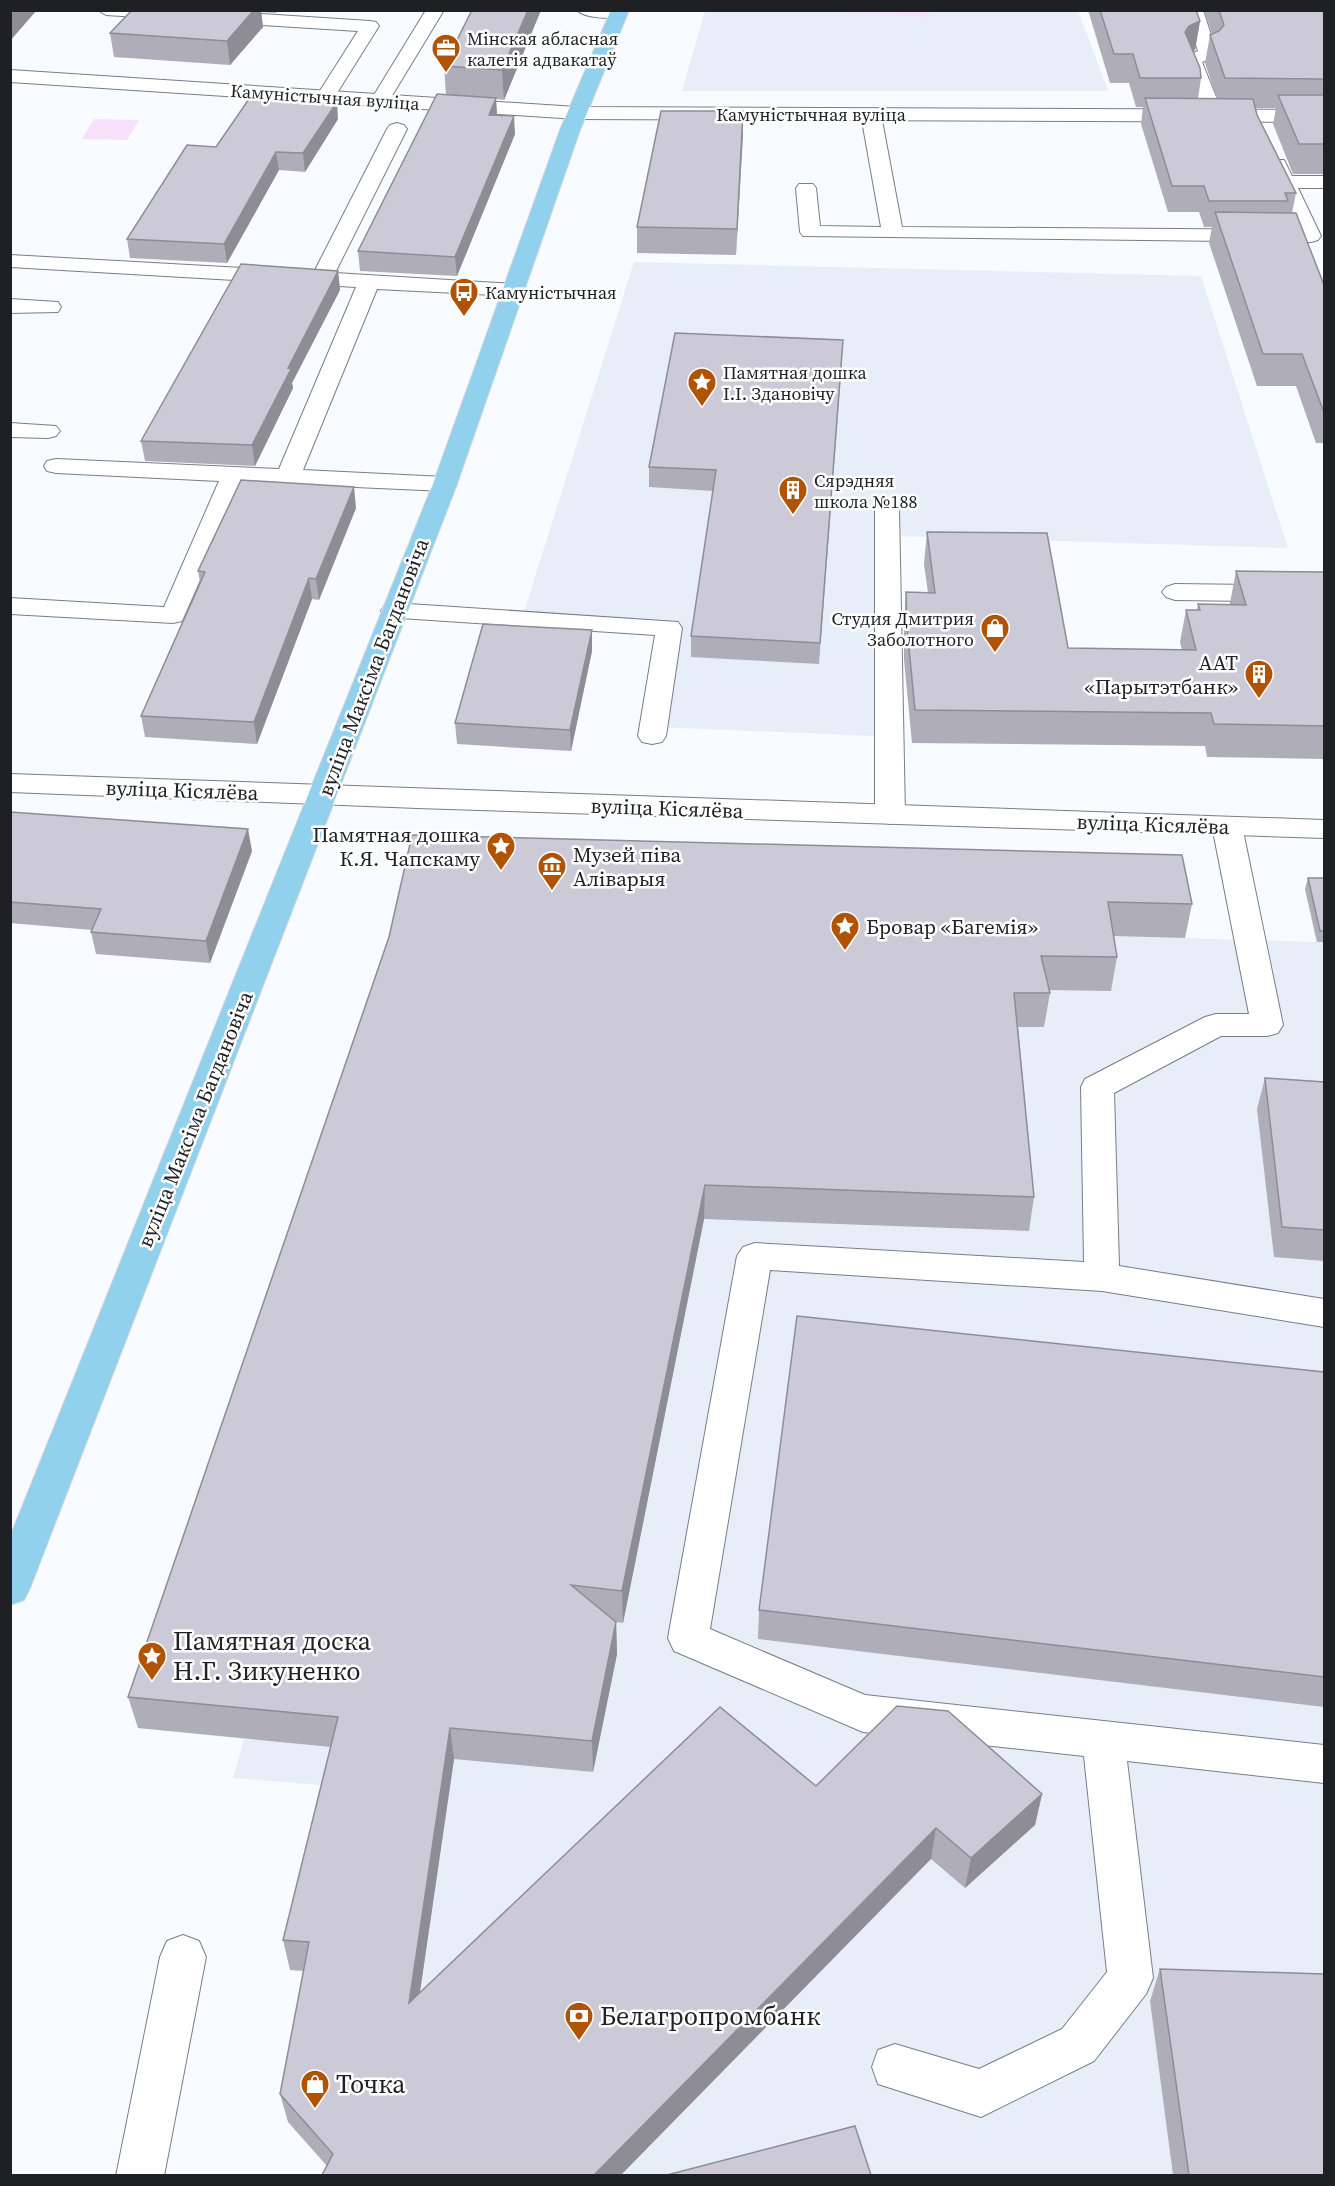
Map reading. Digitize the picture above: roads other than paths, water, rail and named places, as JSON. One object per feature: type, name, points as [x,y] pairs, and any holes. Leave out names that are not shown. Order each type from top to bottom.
[{"type":"main road","name":"вуліца Максіма Багдановіча","points":[[10,1588],[22,1526],[324,795],[445,484],[577,113],[619,11]]},
{"type":"street","points":[[106,10],[370,26],[325,97]]},
{"type":"street","points":[[380,100],[435,10]]},
{"type":"street","points":[[585,10],[619,11]]},
{"type":"street","points":[[1194,10],[1208,54],[1192,60],[1207,97],[1209,115]]},
{"type":"street","name":"Камуністычная вуліца","points":[[10,76],[577,113],[1209,115],[1260,123],[1324,116]]},
{"type":"street","points":[[871,115],[893,232]]},
{"type":"street","points":[[321,280],[397,129]]},
{"type":"street","points":[[1270,150],[1285,182],[1318,236]]},
{"type":"street","points":[[1285,182],[1324,182]]},
{"type":"street","points":[[806,188],[810,232],[1318,236]]},
{"type":"street","points":[[10,261],[514,290]]},
{"type":"street","points":[[288,477],[369,282]]},
{"type":"street","points":[[10,306],[50,307]]},
{"type":"street","points":[[10,430],[48,430]]},
{"type":"street","points":[[56,466],[445,484]]},
{"type":"street","points":[[10,606],[173,615],[234,475]]},
{"type":"street","points":[[887,509],[890,815]]},
{"type":"street","points":[[1175,592],[1324,594]]},
{"type":"street","points":[[394,611],[669,628],[652,736]]},
{"type":"street","name":"вуліца Кісялёва","points":[[10,783],[1324,829]]},
{"type":"street","points":[[1102,1276],[1097,1087],[1216,1025],[1267,1025],[1227,826]]},
{"type":"street","points":[[1324,1313],[1102,1276],[755,1256],[688,1638],[864,1713],[1324,1764]]},
{"type":"street","points":[[895,2067],[981,2093],[1078,2045],[1130,1978],[1103,1739]]},
{"type":"street","points":[[140,2175],[183,1957]]},
{"type":"place","name":"Мінская абласная калегія адвакатаў","points":[[446,74]]},
{"type":"place","name":"Камуністычная","points":[[464,318]]},
{"type":"place","name":"Памятная дошка І.І. Здановічу","points":[[702,408]]},
{"type":"place","name":"Сярэдняя школа №188","points":[[793,516]]},
{"type":"place","name":"Студия Дмитрия Заболотного","points":[[995,654]]},
{"type":"place","name":"ААТ «Парытэтбанк»","points":[[1259,700]]},
{"type":"place","name":"Памятная дошка К.Я. Чапскаму","points":[[501,872]]},
{"type":"place","name":"Музей піва Аліварыя","points":[[552,892]]},
{"type":"place","name":"Бровар «Багемія»","points":[[845,952]]},
{"type":"place","name":"Памятная доска Н.Г. Зикуненко","points":[[152,1682]]},
{"type":"place","name":"Белагропромбанк","points":[[579,2042]]},
{"type":"place","name":"Точка","points":[[315,2110]]}]
